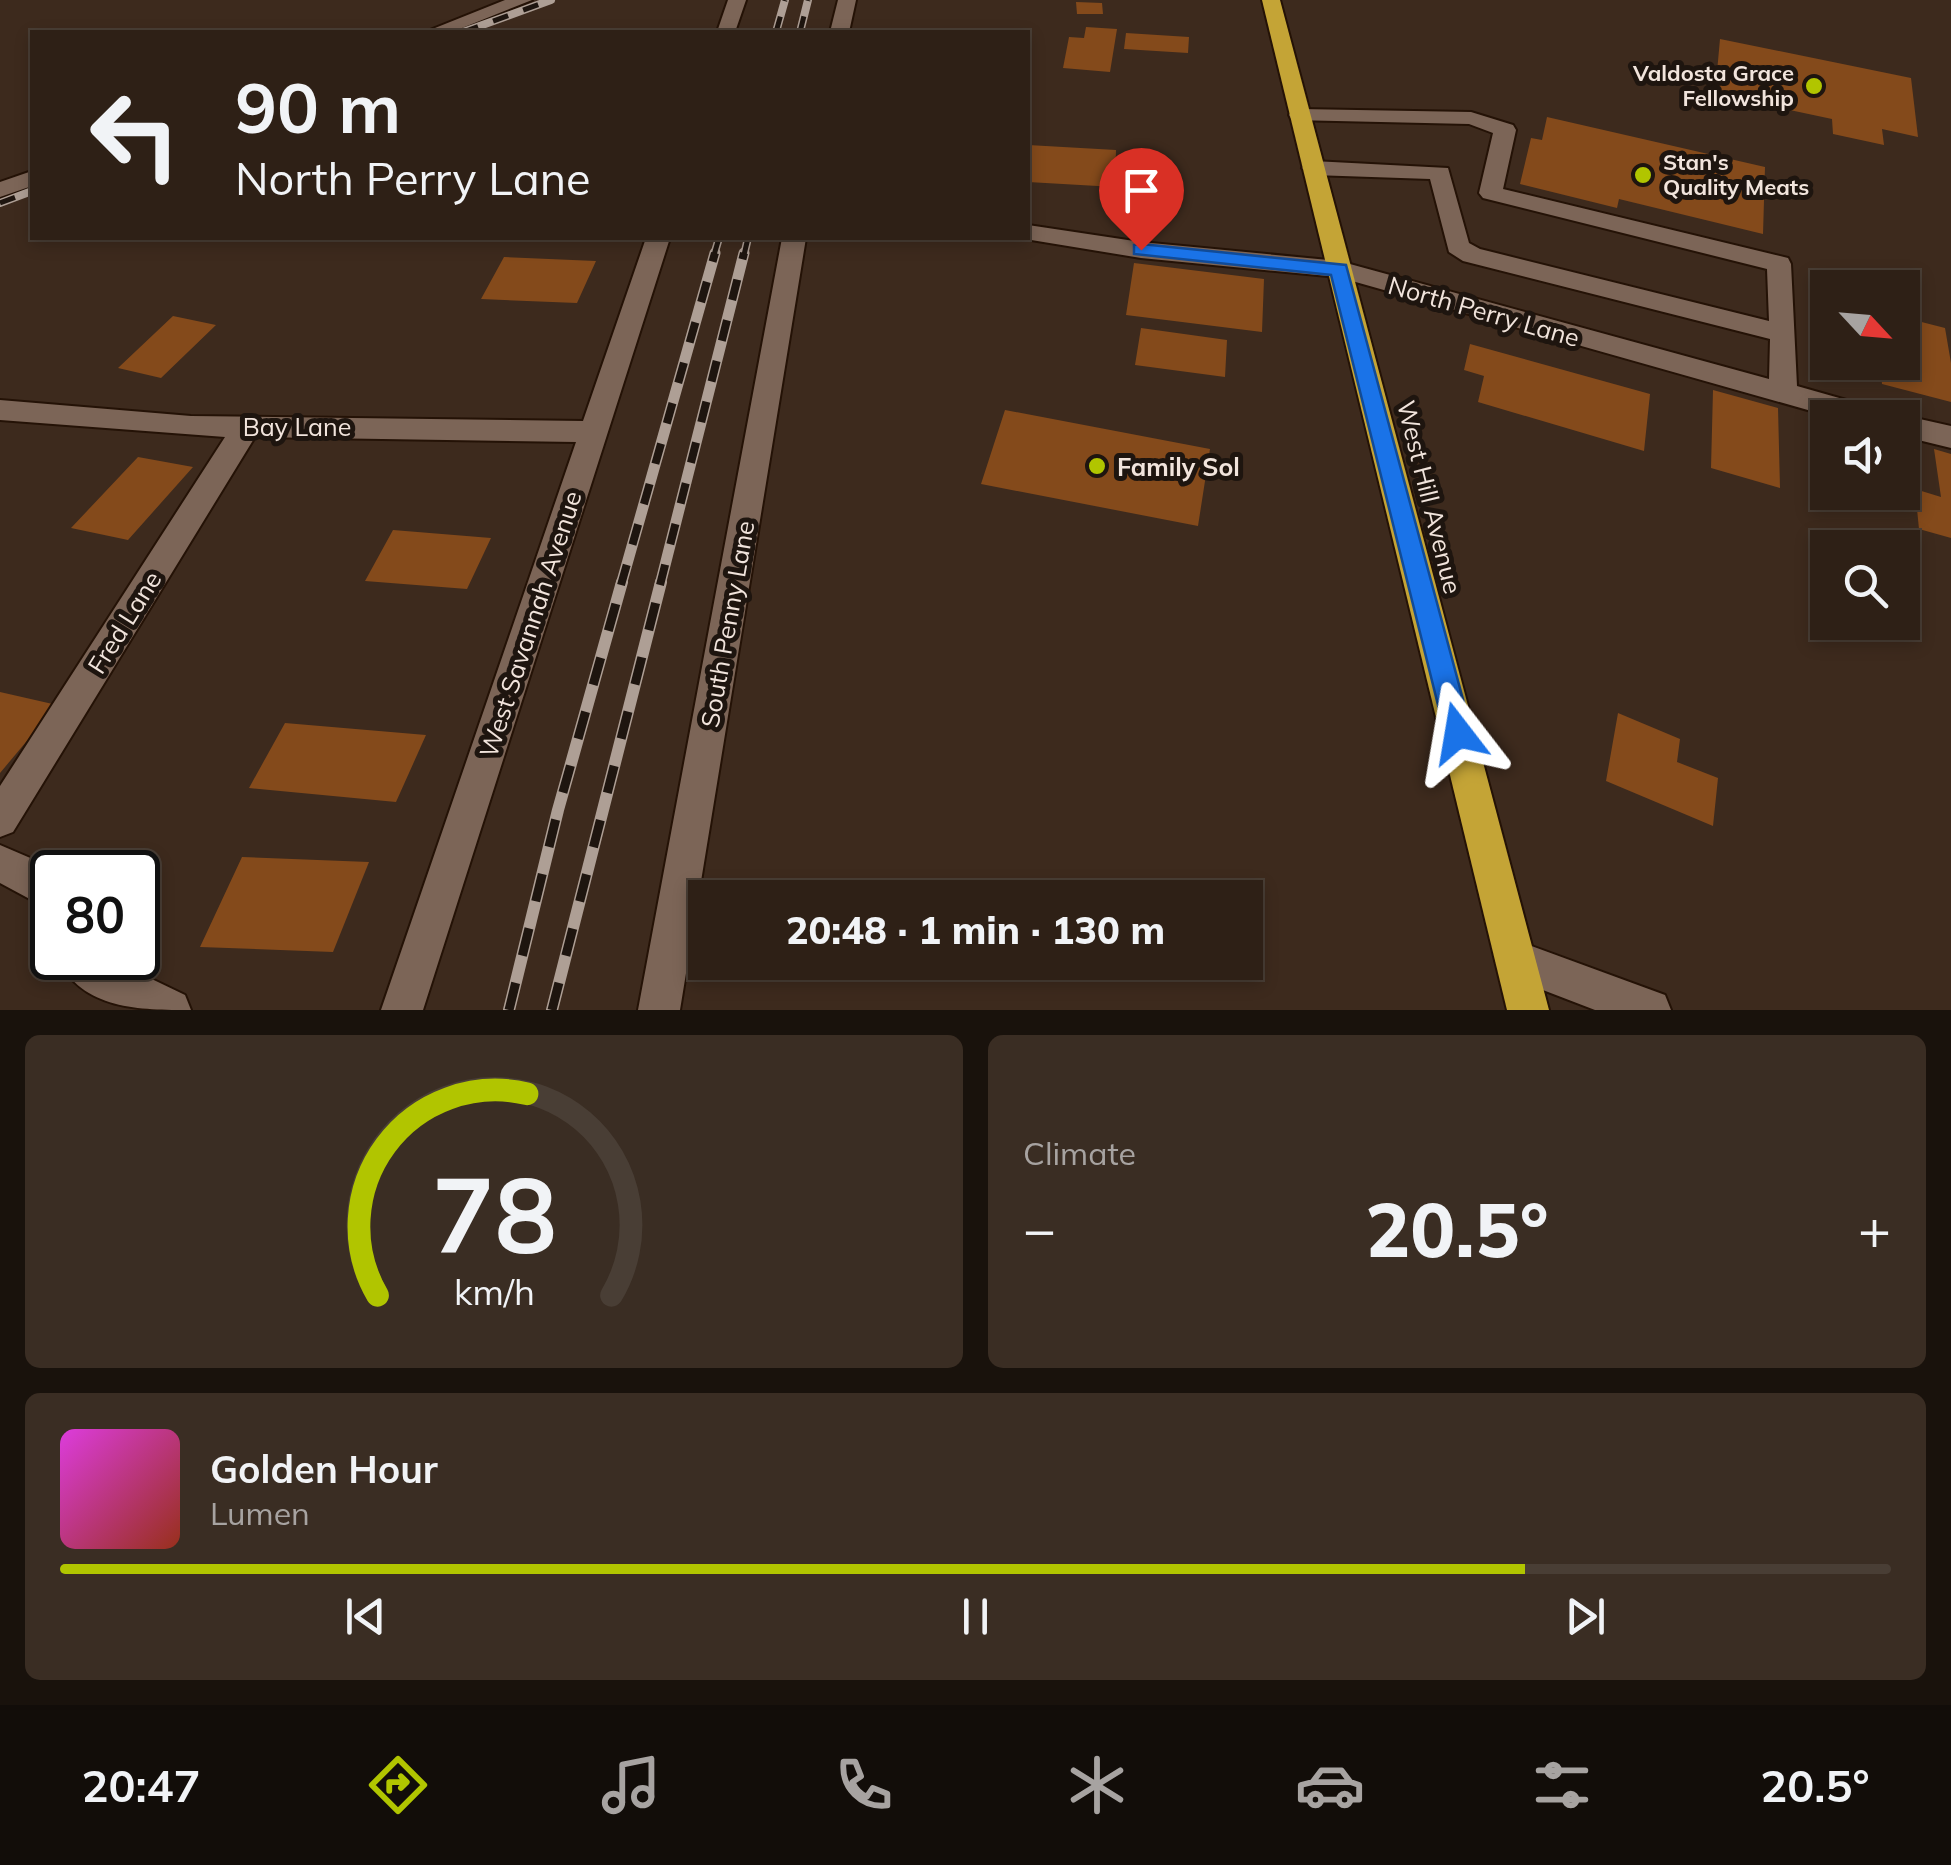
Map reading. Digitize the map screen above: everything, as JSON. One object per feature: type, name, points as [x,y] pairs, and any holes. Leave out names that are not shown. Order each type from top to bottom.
[{"type":"highway","name":"West Hill Avenue","points":[[1271,0],[1528,1010]]},
{"type":"street","points":[[441,30],[524,0]]},
{"type":"street","points":[[727,30],[737,0]]},
{"type":"street","points":[[840,30],[848,0]]},
{"type":"street","points":[[1300,115],[1488,122],[1505,130],[1491,193]]},
{"type":"street","points":[[1313,168],[1440,173],[1491,193],[1779,264],[1783,392]]},
{"type":"street","points":[[1440,173],[1458,247],[1472,255],[1784,332]]},
{"type":"street","points":[[0,190],[30,179]]},
{"type":"street","name":"North Perry Lane","points":[[1030,233],[1141,250],[1339,270],[1811,400]]},
{"type":"street","name":"West Savannah Avenue","points":[[402,1010],[657,240]]},
{"type":"street","name":"South Penny Lane","points":[[660,1010],[794,240]]},
{"type":"street","name":"Bay Lane","points":[[0,410],[191,426],[594,432]]},
{"type":"street","name":"Fred Lane","points":[[0,819],[247,426]]},
{"type":"street","points":[[1920,429],[1951,437]]},
{"type":"street","points":[[0,864],[30,877]]},
{"type":"street","points":[[1516,960],[1650,1010]]},
{"type":"street","points":[[104,980],[170,1010]]},
{"type":"building","points":[[1076,2],[1102,3],[1103,14],[1077,14]]},
{"type":"building","points":[[1086,27],[1117,29],[1110,72],[1063,68],[1069,37],[1084,38]]},
{"type":"building","points":[[1126,33],[1189,37],[1188,53],[1124,49]]},
{"type":"building","name":"Valdosta Grace Fellowship","points":[[1720,39],[1911,78],[1918,137],[1882,129],[1884,145],[1833,134],[1832,119],[1715,94]]},
{"type":"building","name":"Stan's Quality Meats","points":[[1547,117],[1765,167],[1763,234],[1619,199],[1617,208],[1520,184],[1531,138],[1542,140]]},
{"type":"building","points":[[1030,145],[1116,150],[1115,187],[1030,182]]},
{"type":"building","points":[[504,257],[596,261],[577,303],[481,299]]},
{"type":"building","points":[[1134,263],[1264,279],[1262,332],[1126,315]]},
{"type":"building","points":[[173,316],[216,325],[161,378],[118,368]]},
{"type":"building","points":[[1920,322],[1945,328],[1951,363],[1951,402],[1882,384],[1882,380],[1920,380]]},
{"type":"building","points":[[1141,328],[1227,340],[1225,377],[1135,365]]},
{"type":"building","points":[[1470,344],[1650,394],[1644,451],[1478,402],[1484,376],[1464,370]]},
{"type":"building","points":[[1713,390],[1778,408],[1780,488],[1711,468]]},
{"type":"building","name":"Family Sol","points":[[1005,410],[1210,449],[1198,526],[981,484]]},
{"type":"building","points":[[1934,449],[1951,454],[1951,538],[1919,529],[1920,491],[1941,497]]},
{"type":"building","points":[[138,457],[193,467],[128,540],[71,528]]},
{"type":"building","points":[[393,530],[491,538],[467,589],[365,581]]},
{"type":"building","points":[[0,692],[57,705],[0,773]]},
{"type":"building","points":[[1618,713],[1680,739],[1677,762],[1718,778],[1713,826],[1606,781]]},
{"type":"building","points":[[285,723],[426,735],[396,802],[249,788]]},
{"type":"building","points":[[242,857],[369,862],[333,952],[200,947]]},
{"type":"railway","points":[[468,30],[551,0]]},
{"type":"railway","points":[[777,30],[785,0]]},
{"type":"railway","points":[[800,30],[808,0]]},
{"type":"railway","points":[[0,203],[30,192]]},
{"type":"railway","points":[[714,255],[718,240]]},
{"type":"railway","points":[[744,255],[748,240]]},
{"type":"railway","points":[[621,585],[715,253]]},
{"type":"railway","points":[[660,585],[744,253]]},
{"type":"railway","points":[[509,1010],[558,810],[622,582]]},
{"type":"railway","points":[[552,1010],[661,582]]},
{"type":"place","name":"Valdosta Grace Fellowship","points":[[1814,86]]},
{"type":"place","name":"Stan's Quality Meats","points":[[1643,175]]},
{"type":"place","name":"Family Sol","points":[[1097,466]]},
{"type":"route","points":[[1141,250],[1339,270],[1458,733]]}]
